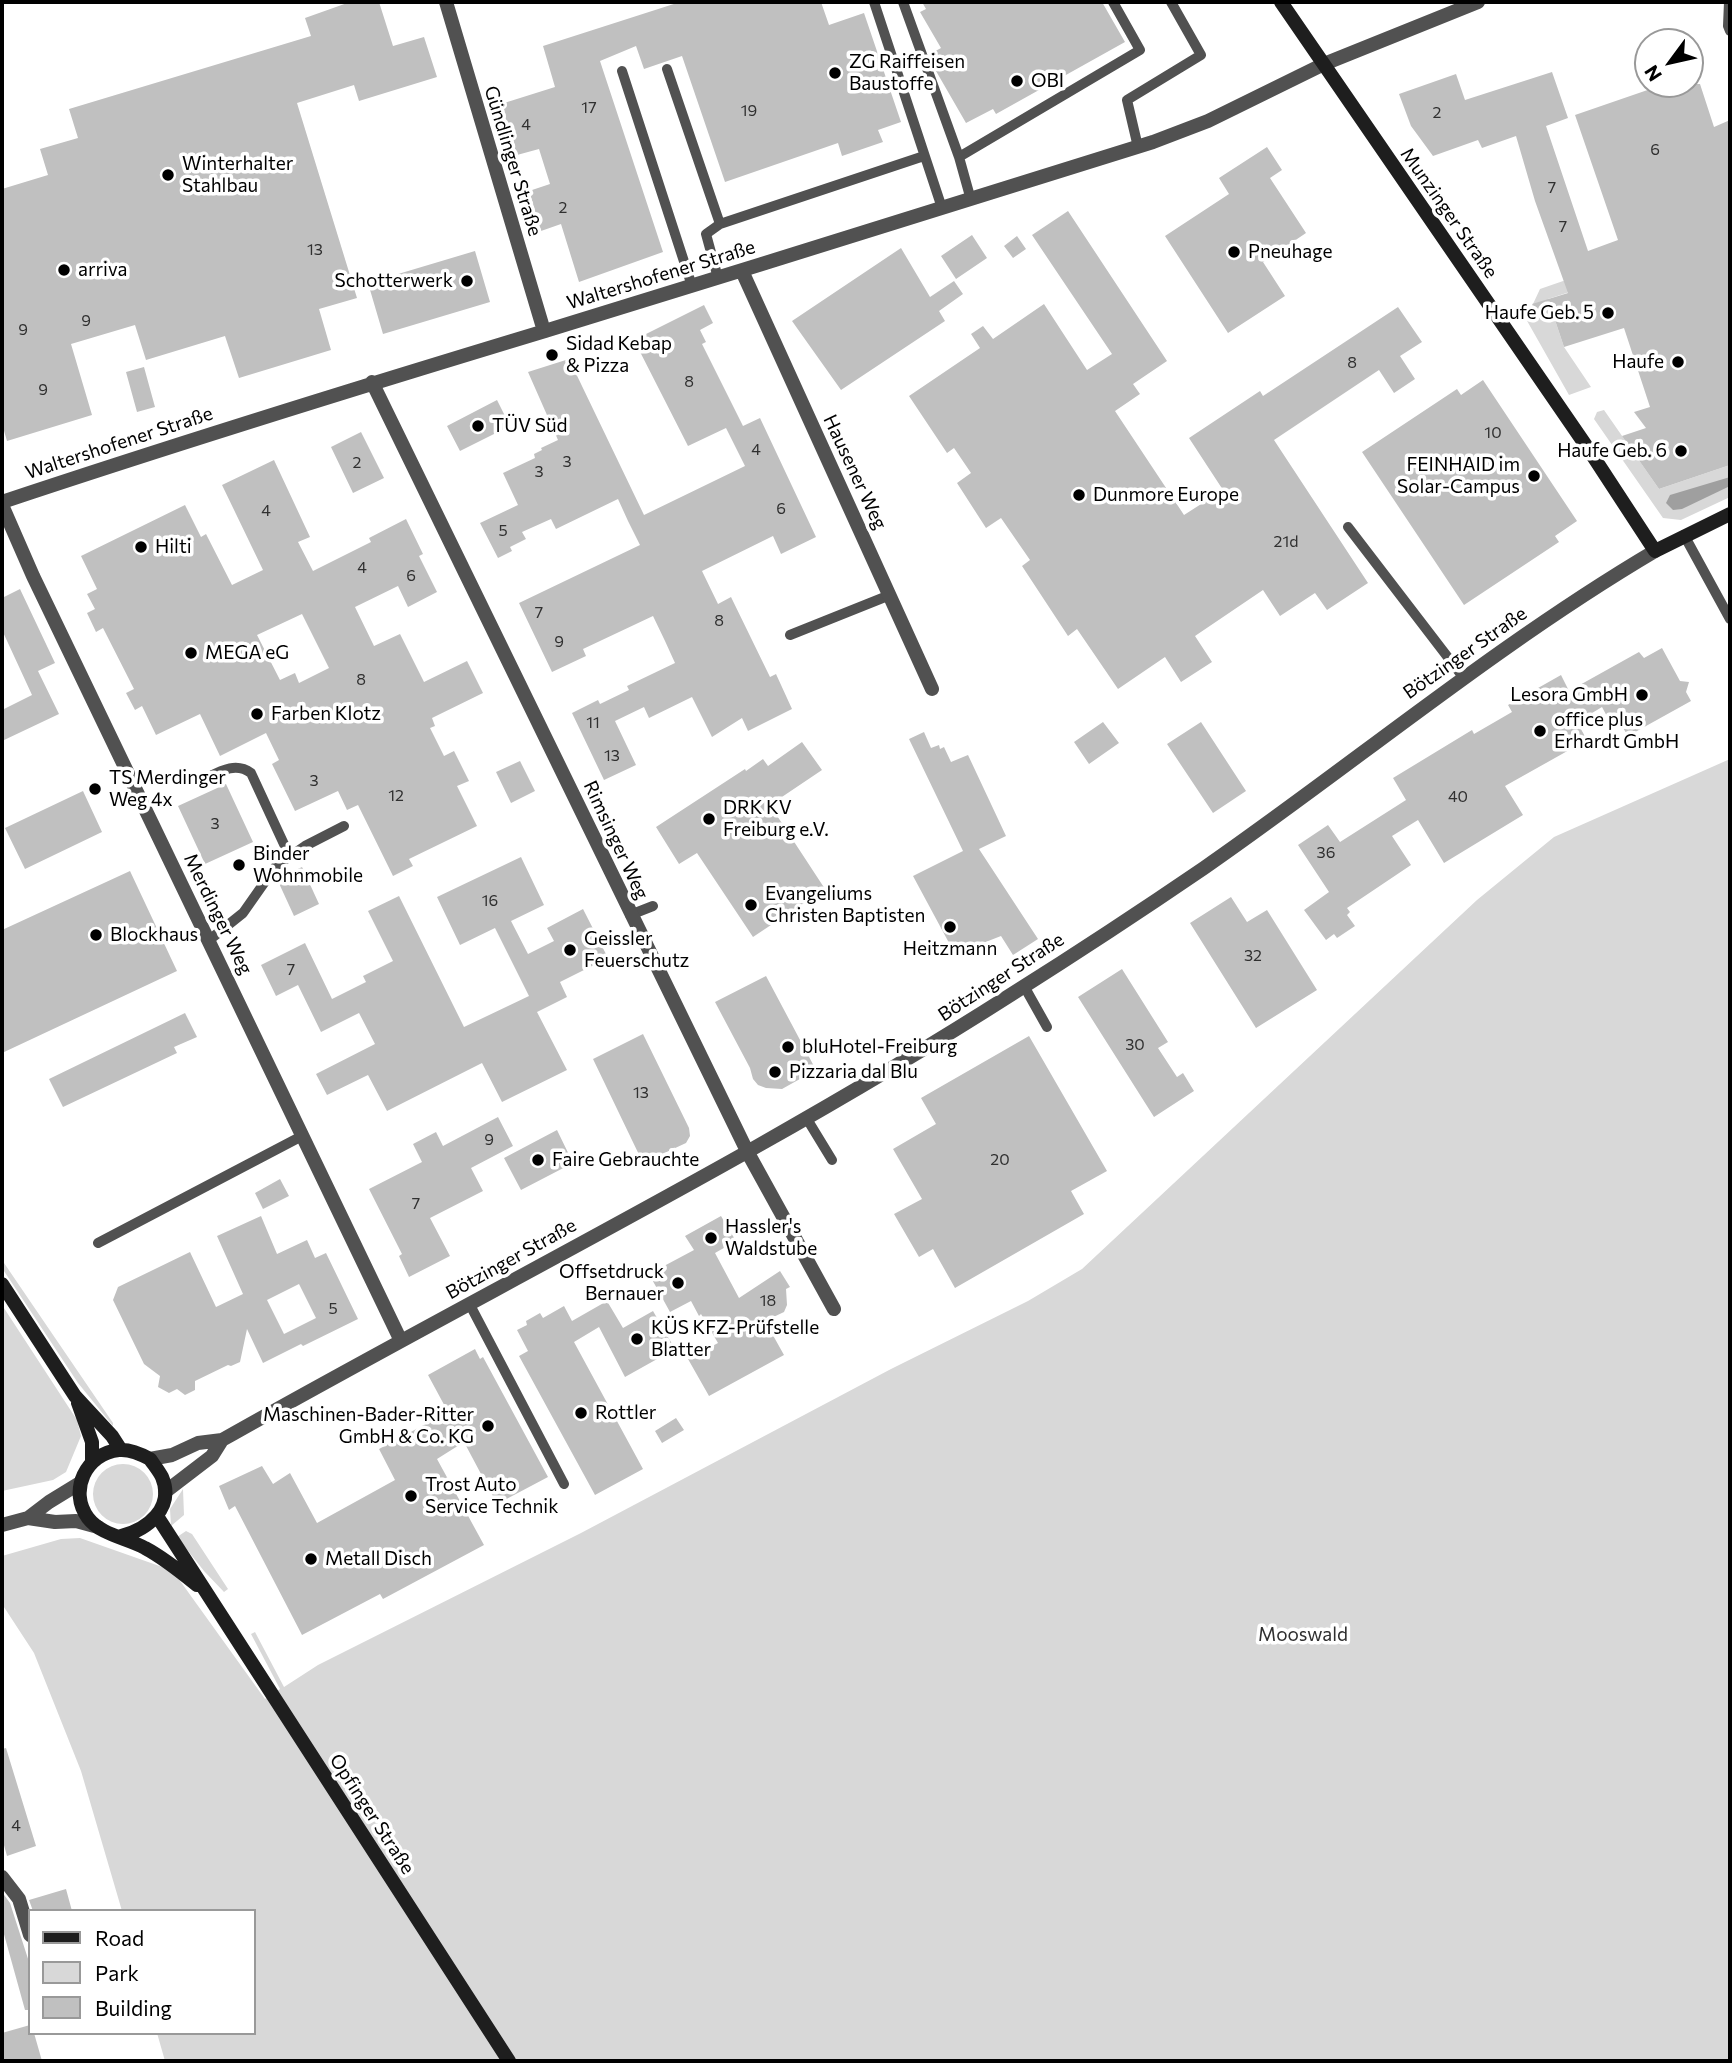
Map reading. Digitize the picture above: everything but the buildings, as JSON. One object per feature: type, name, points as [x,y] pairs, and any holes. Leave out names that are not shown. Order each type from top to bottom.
[{"type":"main road","name":"Munzinger Straße","points":[[1281,2],[1582,440],[1655,551]]},
{"type":"main road","name":"Bötzinger Straße","points":[[1655,551],[1730,514]]},
{"type":"main road","points":[[2,1284],[75,1396],[112,1436],[121,1450]]},
{"type":"main road","points":[[75,1396],[92,1442],[92,1462]]},
{"type":"main road","points":[[97,1527],[88,1518],[82,1505],[80,1483],[84,1473],[92,1462],[105,1453],[121,1450],[141,1454],[150,1459],[162,1479],[165,1492],[156,1517],[146,1527],[121,1536]]},
{"type":"main road","name":"Opfinger Straße","points":[[156,1517],[509,2061]]},
{"type":"main road","name":"Opfinger Straße","points":[[97,1527],[146,1548],[201,1588]]},
{"type":"street","name":"Gündlinger Straße","points":[[446,2],[544,331]]},
{"type":"street","name":"Waltershofener Straße","points":[[2,503],[181,442],[372,382],[742,271],[1138,147],[1208,121],[1324,64],[1478,2]]},
{"type":"street","name":"Hausener Weg","points":[[742,271],[932,688]]},
{"type":"street","name":"Rimsinger Weg","points":[[372,382],[748,1153],[834,1309]]},
{"type":"street","name":"Merdinger Weg","points":[[2,503],[39,588],[401,1340]]},
{"type":"street","name":"Bötzinger Straße","points":[[150,1459],[172,1455],[198,1443],[222,1440],[807,1119],[1024,986],[1205,867],[1463,677],[1583,594],[1655,551]]},
{"type":"street","name":"Bötzinger Straße","points":[[165,1492],[212,1456],[222,1440]]},
{"type":"street","points":[[28,1518],[80,1483]]},
{"type":"street","points":[[2,1525],[28,1518],[76,1521],[97,1527]]},
{"type":"street","points":[[3,1881],[19,1899],[28,1929]]},
{"type":"lane","points":[[874,2],[942,208]]},
{"type":"lane","points":[[903,2],[959,157],[971,200]]},
{"type":"lane","points":[[959,157],[1140,50],[1113,2]]},
{"type":"lane","points":[[1138,147],[1127,100],[1201,55],[1171,2]]},
{"type":"lane","points":[[1729,2],[1730,31]]},
{"type":"lane","points":[[667,69],[720,223]]},
{"type":"lane","points":[[622,71],[692,286]]},
{"type":"lane","points":[[718,278],[706,234],[720,223],[924,156]]},
{"type":"lane","points":[[1348,527],[1463,677]]},
{"type":"lane","points":[[1684,535],[1730,619]]},
{"type":"lane","points":[[790,635],[890,595]]},
{"type":"lane","points":[[198,782],[234,767],[244,768],[251,774],[289,855]]},
{"type":"lane","points":[[208,941],[235,921],[276,866],[289,855],[344,826]]},
{"type":"lane","points":[[630,915],[653,906]]},
{"type":"lane","points":[[1024,986],[1047,1027]]},
{"type":"lane","points":[[807,1119],[832,1160]]},
{"type":"lane","points":[[98,1243],[302,1136]]},
{"type":"lane","points":[[469,1303],[564,1485]]},
{"type":"green space","points":[[1618,262],[1622,275],[1548,299],[1564,347],[1591,387],[1569,395],[1526,319],[1540,289]]},
{"type":"green space","points":[[1604,410],[1659,489],[1730,465],[1730,497],[1681,520],[1663,518],[1594,419],[1597,412]]},
{"type":"green space","name":"Mooswald","points":[[1730,759],[1730,2061],[165,2061],[158,2035],[256,2035],[256,1909],[121,1909],[81,1771],[34,1653],[2,1604],[2,1556],[61,1539],[80,1538],[168,1569],[178,1578],[265,1699],[280,1689],[251,1634],[255,1632],[284,1687],[318,1665],[581,1533],[891,1369],[1028,1301],[1082,1269],[1477,900],[1554,837]]},
{"type":"green space","points":[[2,1260],[113,1426],[78,1383],[2,1268]]},
{"type":"green space","points":[[2,1305],[77,1420],[81,1436],[66,1472],[53,1480],[2,1491]]},
{"type":"green space","points":[[123,1464],[140,1469],[148,1477],[153,1494],[148,1511],[140,1519],[123,1524],[106,1519],[98,1511],[93,1494],[98,1477],[106,1469]]},
{"type":"green space","points":[[183,1489],[184,1515],[171,1526],[170,1509]]},
{"type":"green space","points":[[186,1531],[192,1534],[228,1589],[224,1592],[177,1537]]},
{"type":"shaded area","points":[[1730,477],[1730,486],[1682,509],[1673,510],[1666,503],[1670,495]]},
{"type":"place","name":"ZG Raiffeisen Baustoffe","points":[[835,73]]},
{"type":"place","name":"OBI","points":[[1017,81]]},
{"type":"place","name":"Winterhalter Stahlbau","points":[[168,175]]},
{"type":"place","name":"Pneuhage","points":[[1234,252]]},
{"type":"place","name":"arriva","points":[[64,270]]},
{"type":"place","name":"Schotterwerk","points":[[467,281]]},
{"type":"place","name":"Haufe Geb. 5","points":[[1608,313]]},
{"type":"place","name":"Sidad Kebap & Pizza","points":[[552,355]]},
{"type":"place","name":"Haufe","points":[[1678,362]]},
{"type":"place","name":"TÜV Süd","points":[[478,426]]},
{"type":"place","name":"Haufe Geb. 6","points":[[1681,451]]},
{"type":"place","name":"FEINHAID im Solar-Campus","points":[[1534,476]]},
{"type":"place","name":"Dunmore Europe","points":[[1079,495]]},
{"type":"place","name":"Hilti","points":[[141,547]]},
{"type":"place","name":"MEGA eG","points":[[191,653]]},
{"type":"place","name":"Lesora GmbH","points":[[1642,695]]},
{"type":"place","name":"Farben Klotz","points":[[257,714]]},
{"type":"place","name":"office plus Erhardt GmbH","points":[[1540,731]]},
{"type":"place","name":"TS Merdinger Weg 4x","points":[[95,789]]},
{"type":"place","name":"DRK KV Freiburg e.V.","points":[[709,819]]},
{"type":"place","name":"Binder Wohnmobile","points":[[239,865]]},
{"type":"place","name":"Evangeliums Christen Baptisten","points":[[751,905]]},
{"type":"place","name":"Heitzmann","points":[[950,927]]},
{"type":"place","name":"Blockhaus","points":[[96,935]]},
{"type":"place","name":"Geissler Feuerschutz","points":[[570,950]]},
{"type":"place","name":"bluHotel-Freiburg","points":[[788,1047]]},
{"type":"place","name":"Pizzaria dal Blu","points":[[775,1072]]},
{"type":"place","name":"Faire Gebrauchte","points":[[538,1160]]},
{"type":"place","name":"Hassler's Waldstube","points":[[711,1238]]},
{"type":"place","name":"Offsetdruck Bernauer","points":[[678,1283]]},
{"type":"place","name":"KÜS KFZ-Prüfstelle Blatter","points":[[637,1339]]},
{"type":"place","name":"Rottler","points":[[581,1413]]},
{"type":"place","name":"Maschinen-Bader-Ritter GmbH & Co. KG","points":[[488,1426]]},
{"type":"place","name":"Trost Auto Service Technik","points":[[411,1496]]},
{"type":"place","name":"Metall Disch","points":[[311,1559]]}]
